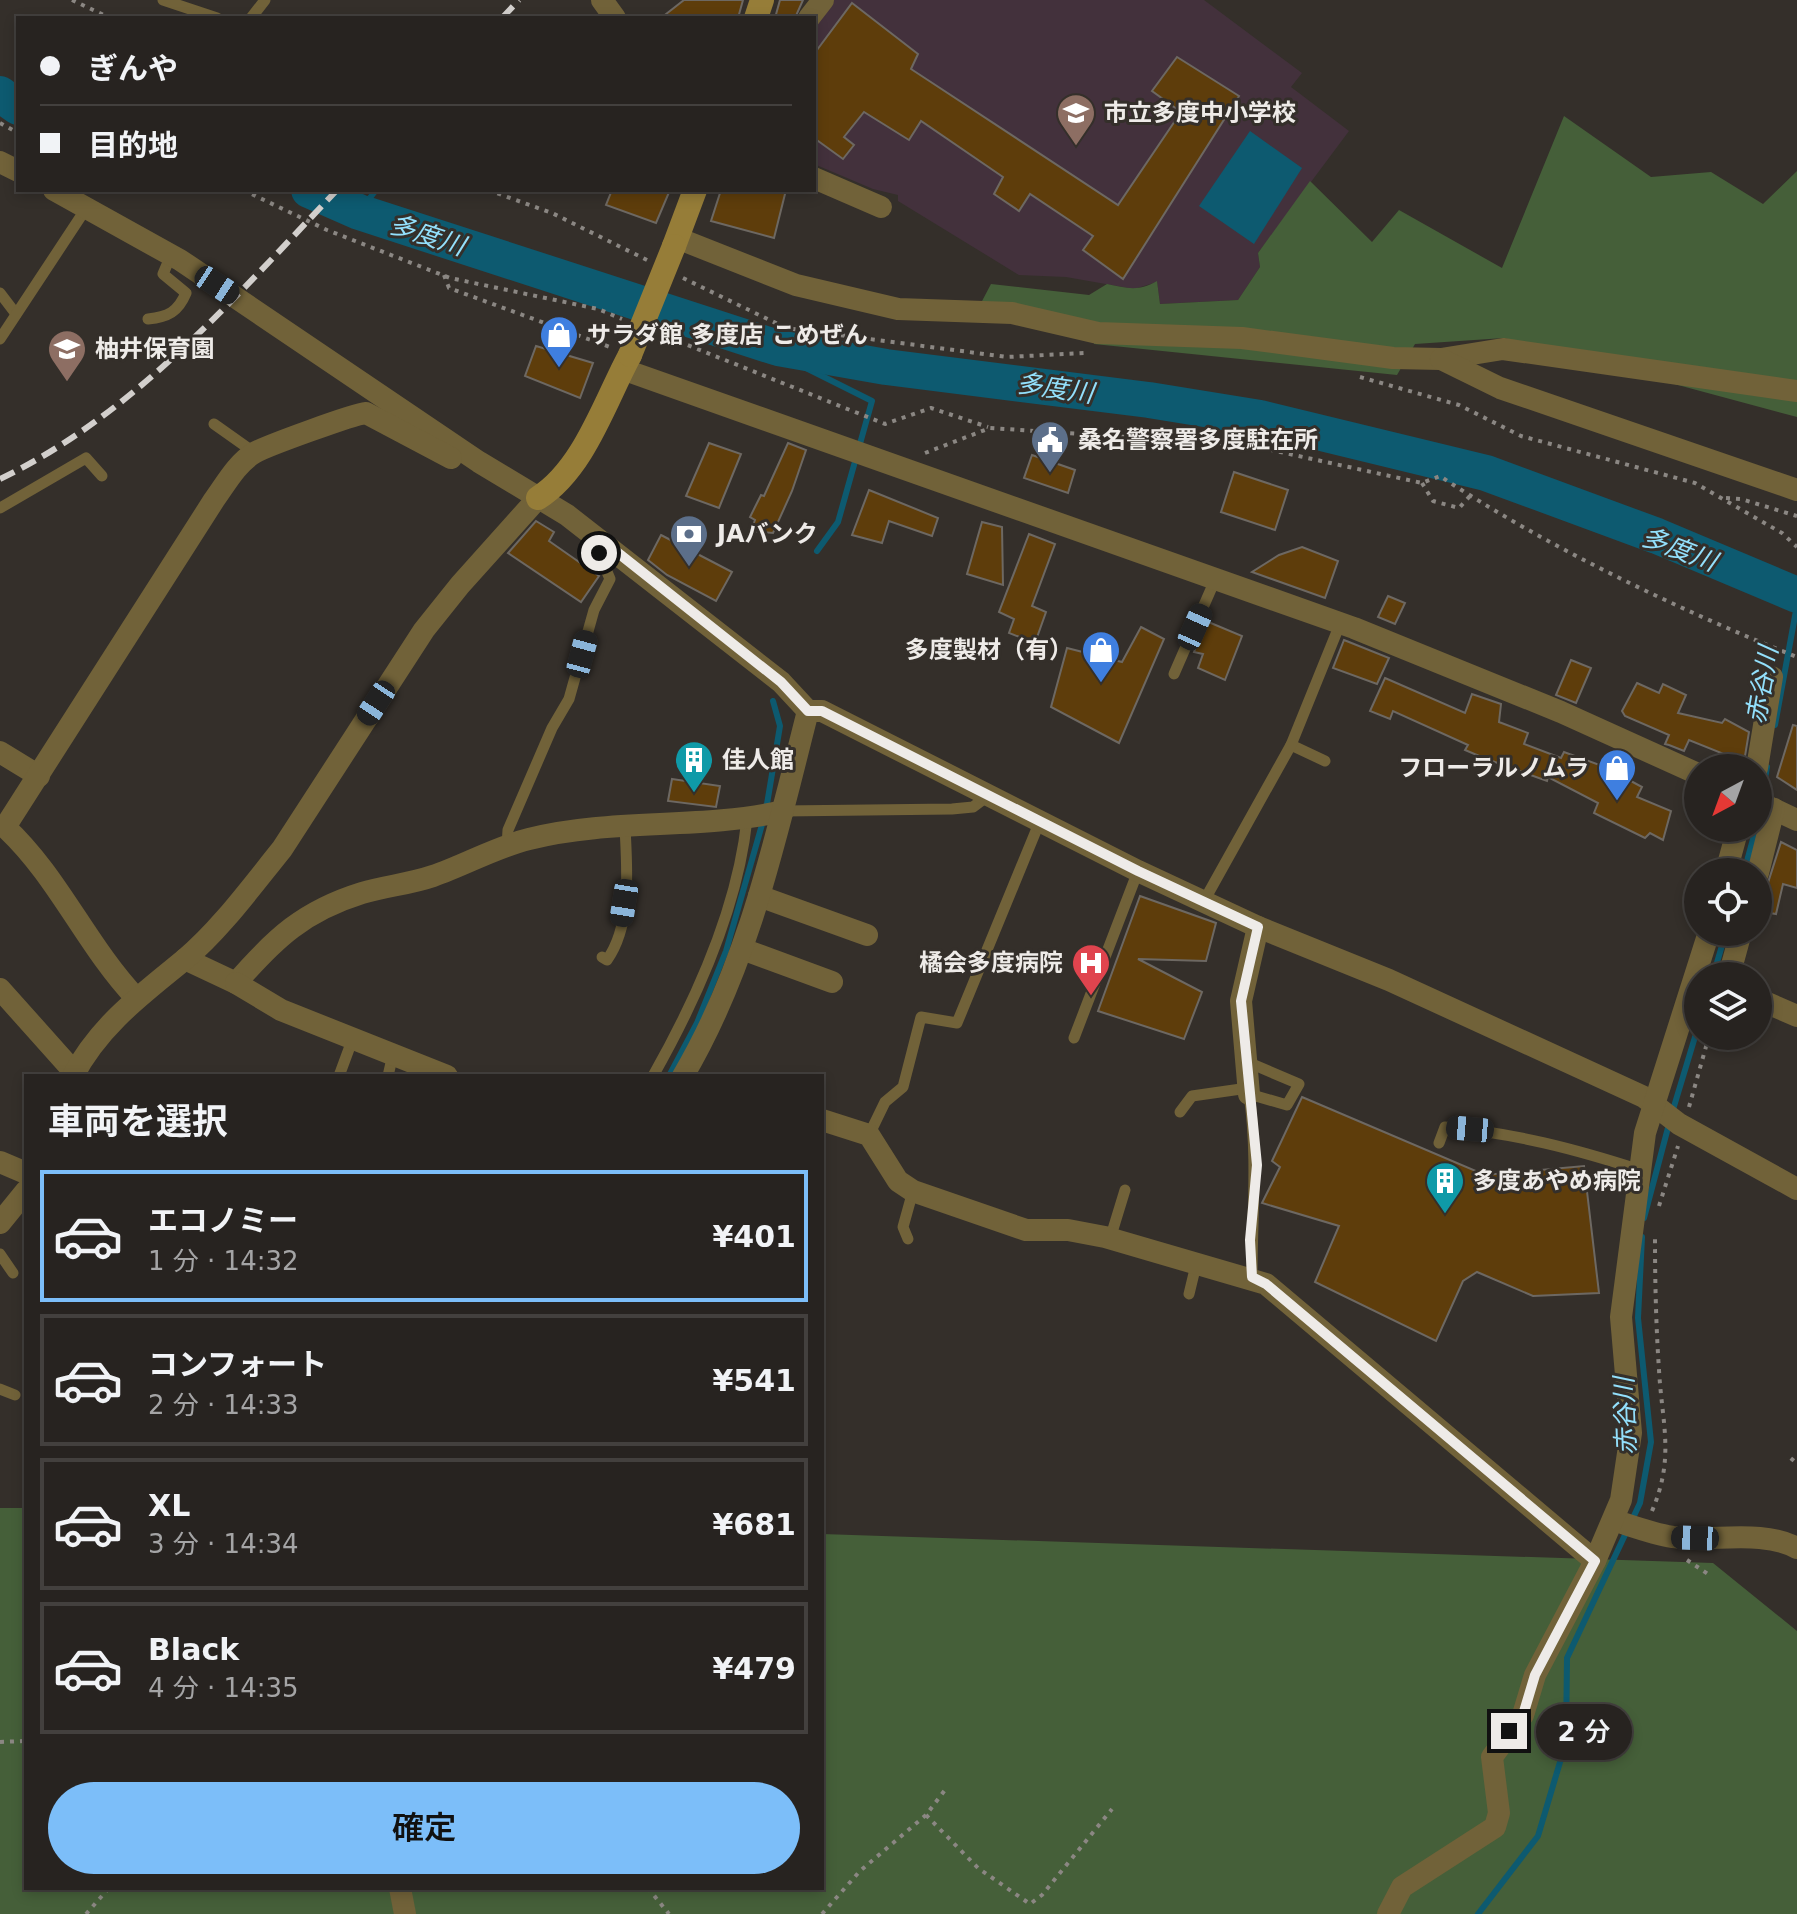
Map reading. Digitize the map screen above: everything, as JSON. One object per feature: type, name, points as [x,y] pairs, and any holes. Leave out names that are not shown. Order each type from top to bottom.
[{"type":"street","points":[[811,16],[823,0]]},
{"type":"street","points":[[816,179],[881,207]]},
{"type":"street","points":[[58,192],[171,255],[479,462],[603,541],[781,682],[808,711],[822,711],[1138,871],[1258,927],[1389,980],[1644,1097],[1681,1125],[1797,1189]]},
{"type":"street","points":[[0,989],[74,1074],[97,1038],[136,998],[185,959],[282,849],[424,630],[538,498],[552,489],[583,445],[626,362],[694,192]]},
{"type":"street","points":[[676,242],[796,285],[898,309],[1012,313],[1098,333],[1242,338],[1393,358],[1441,359],[1503,349],[1797,391]]},
{"type":"street","points":[[1441,359],[1500,388],[1797,490]]},
{"type":"street","points":[[626,362],[893,466],[1115,541],[1340,624],[1561,712],[1684,768]]},
{"type":"street","points":[[136,998],[109,969],[42,866],[2,828],[39,776],[214,500],[237,469],[255,453],[335,424],[351,414],[366,413],[459,462],[479,462]]},
{"type":"street","points":[[1759,754],[1772,677]]},
{"type":"street","points":[[684,1074],[711,1028],[742,949],[783,811],[808,711]]},
{"type":"street","points":[[0,752],[39,776]]},
{"type":"street","points":[[1772,808],[1797,820]]},
{"type":"street","points":[[236,983],[290,926],[320,908],[364,893],[432,877],[529,839],[625,827],[747,819],[783,811]]},
{"type":"street","points":[[759,896],[867,935]]},
{"type":"street","points":[[1248,1091],[1241,1001],[1258,927]]},
{"type":"street","points":[[1388,1914],[1402,1887],[1495,1827],[1499,1813],[1492,1757],[1523,1715],[1535,1675],[1595,1561],[1621,1500],[1631,1433],[1621,1317],[1645,1133],[1656,1109],[1705,946]]},
{"type":"street","points":[[742,949],[832,982]]},
{"type":"street","points":[[185,959],[236,983],[281,1010],[442,1074]]},
{"type":"street","points":[[1772,1005],[1797,1016]]},
{"type":"street","points":[[824,1121],[869,1135],[898,1181],[913,1191],[1026,1230],[1068,1230],[1110,1239],[1196,1265],[1252,1277],[1266,1284],[1595,1561]]},
{"type":"street","points":[[0,1162],[24,1172]]},
{"type":"street","points":[[0,1223],[24,1193]]},
{"type":"street","points":[[1613,1520],[1672,1537],[1741,1540],[1766,1536],[1797,1548]]},
{"type":"street","points":[[400,1890],[405,1914]]},
{"type":"lane","points":[[163,0],[211,16]]},
{"type":"lane","points":[[253,16],[265,0]]},
{"type":"lane","points":[[0,339],[87,207]]},
{"type":"lane","points":[[148,319],[166,318],[180,307],[186,293],[163,274],[171,255]]},
{"type":"lane","points":[[0,293],[16,314]]},
{"type":"lane","points":[[214,424],[255,453]]},
{"type":"lane","points":[[0,508],[86,458],[102,476]]},
{"type":"lane","points":[[507,847],[508,830],[552,728],[569,699],[594,610],[610,579],[599,553],[603,541]]},
{"type":"lane","points":[[1174,674],[1215,580]]},
{"type":"lane","points":[[1204,901],[1291,745],[1340,624]]},
{"type":"lane","points":[[1291,745],[1325,761]]},
{"type":"lane","points":[[783,811],[952,809],[973,807],[990,795]]},
{"type":"lane","points":[[654,1074],[699,989],[734,884],[747,819]]},
{"type":"lane","points":[[869,1135],[885,1102],[903,1087],[921,1017],[957,1023],[1040,821]]},
{"type":"lane","points":[[602,957],[607,960],[617,946],[627,881],[625,827]]},
{"type":"lane","points":[[1074,1038],[1138,871]]},
{"type":"lane","points":[[340,1074],[353,1038]]},
{"type":"lane","points":[[388,1074],[393,1053]]},
{"type":"lane","points":[[1180,1112],[1192,1096],[1248,1091],[1287,1105],[1299,1084],[1244,1061]]},
{"type":"lane","points":[[1248,1091],[1257,1165],[1250,1240],[1252,1277]]},
{"type":"lane","points":[[1439,1143],[1445,1127],[1494,1132],[1575,1149],[1640,1170]]},
{"type":"lane","points":[[1110,1239],[1125,1190]]},
{"type":"lane","points":[[908,1239],[903,1227],[913,1191]]},
{"type":"lane","points":[[0,1254],[13,1273]]},
{"type":"lane","points":[[1189,1294],[1196,1265]]},
{"type":"lane","points":[[0,1389],[15,1395]]},
{"type":"path","points":[[72,0],[106,16]]},
{"type":"path","points":[[247,192],[327,230],[444,275],[598,309],[625,320]]},
{"type":"path","points":[[494,192],[552,213],[649,261]]},
{"type":"path","points":[[444,275],[449,288],[626,362]]},
{"type":"path","points":[[676,275],[786,328],[1007,357],[1093,352]]},
{"type":"path","points":[[652,331],[885,424],[931,408],[990,428],[1248,445],[1422,483],[1440,476],[1470,496],[1628,581],[1796,656]]},
{"type":"path","points":[[1352,375],[1459,405],[1521,436],[1695,483],[1782,533],[1797,547]]},
{"type":"path","points":[[893,466],[990,428]]},
{"type":"path","points":[[1422,483],[1433,501],[1459,508],[1470,496]]},
{"type":"path","points":[[1724,499],[1741,499],[1797,516]]},
{"type":"path","points":[[1657,1218],[1705,1050]]},
{"type":"path","points":[[1644,1530],[1659,1494],[1665,1462],[1656,1229]]},
{"type":"path","points":[[1791,1461],[1797,1454]]},
{"type":"path","points":[[0,1742],[24,1741]]},
{"type":"path","points":[[822,1914],[860,1871],[926,1815],[945,1790]]},
{"type":"path","points":[[926,1815],[978,1868],[1030,1904],[1042,1895],[1112,1809]]},
{"type":"path","points":[[86,1914],[107,1890]]},
{"type":"path","points":[[650,1890],[669,1914]]},
{"type":"shaded area","name":"市立多度中小学校","points":[[834,0],[1204,0],[1302,73],[1291,87],[1349,131],[1258,253],[1260,267],[1238,300],[1160,304],[1157,282],[1134,289],[1066,277],[1019,275],[898,201],[898,195],[873,189],[816,165],[816,25]]},
{"type":"green space","points":[[1564,116],[1651,177],[1711,172],[1763,204],[1797,171],[1797,417],[1504,338],[1415,344],[1397,375],[1094,344],[1094,327],[981,303],[991,284],[1089,295],[1107,284],[1138,288],[1157,281],[1160,304],[1238,300],[1260,267],[1258,253],[1310,181],[1372,242],[1399,210],[1502,268]]},
{"type":"green space","points":[[0,1508],[24,1508],[24,1890],[824,1890],[824,1534],[1713,1563],[1797,1631],[1797,1914],[0,1914]]},
{"type":"water","points":[[1250,131],[1302,168],[1254,244],[1199,206]]},
{"type":"building","points":[[684,0],[743,0],[739,16],[664,16]]},
{"type":"building","points":[[780,0],[803,0],[796,16],[776,16]]},
{"type":"building","points":[[852,3],[918,54],[911,69],[1118,205],[1181,112],[1152,91],[1177,57],[1239,96],[1123,279],[1083,250],[1093,236],[1030,194],[1019,211],[994,194],[1003,177],[921,121],[909,140],[864,112],[844,137],[854,145],[843,159],[816,139],[816,51]]},
{"type":"building","points":[[611,192],[669,192],[656,223],[606,205]]},
{"type":"building","points":[[720,192],[786,192],[774,238],[711,221]]},
{"type":"building","name":"サラダ館 多度店 こめぜん","points":[[536,346],[593,363],[580,398],[525,376]]},
{"type":"building","points":[[709,443],[741,454],[719,508],[686,496]]},
{"type":"building","points":[[788,443],[806,450],[792,491],[773,533],[751,531],[755,520],[750,517],[761,495],[764,496]]},
{"type":"building","name":"桑名警察署多度駐在所","points":[[1032,455],[1075,470],[1068,493],[1024,478]]},
{"type":"building","points":[[1234,472],[1288,490],[1275,530],[1221,512]]},
{"type":"building","points":[[869,490],[938,518],[932,536],[889,521],[882,543],[852,535]]},
{"type":"building","points":[[536,521],[554,532],[549,541],[599,576],[581,602],[508,553]]},
{"type":"building","points":[[982,522],[1002,527],[1003,585],[967,574]]},
{"type":"building","points":[[1029,534],[1055,544],[1032,606],[1046,612],[1035,643],[1009,633],[1014,619],[999,612]]},
{"type":"building","name":"JAバンク","points":[[661,535],[732,572],[716,601],[667,575],[648,560]]},
{"type":"building","points":[[1302,547],[1338,561],[1325,598],[1252,572],[1279,555]]},
{"type":"building","points":[[1388,596],[1405,603],[1395,624],[1378,617]]},
{"type":"building","points":[[1206,621],[1242,636],[1225,680],[1198,668],[1203,654],[1194,652]]},
{"type":"building","name":"多度製材（有）","points":[[1141,627],[1164,639],[1119,743],[1051,707],[1067,648],[1122,662]]},
{"type":"building","points":[[1344,640],[1389,658],[1377,684],[1333,668]]},
{"type":"building","points":[[1571,660],[1591,668],[1576,703],[1556,695]]},
{"type":"building","points":[[1385,678],[1465,713],[1472,694],[1501,704],[1499,722],[1528,733],[1524,744],[1561,758],[1564,752],[1605,767],[1642,787],[1637,797],[1671,811],[1663,840],[1650,833],[1645,838],[1594,813],[1598,803],[1548,777],[1547,781],[1465,750],[1468,745],[1393,711],[1390,719],[1370,711]]},
{"type":"building","points":[[1637,683],[1659,693],[1663,684],[1686,695],[1678,713],[1722,723],[1725,719],[1749,732],[1745,754],[1724,754],[1689,740],[1684,751],[1665,744],[1669,735],[1625,716],[1622,711]]},
{"type":"building","points":[[1793,725],[1797,726],[1797,790],[1777,777]]},
{"type":"building","name":"佳人館","points":[[672,779],[720,786],[716,807],[668,801]]},
{"type":"building","points":[[1781,842],[1797,850],[1797,888],[1783,884],[1776,914],[1772,913],[1772,870]]},
{"type":"building","points":[[1140,896],[1216,923],[1206,961],[1138,959],[1202,992],[1184,1039],[1098,1011]]},
{"type":"building","name":"多度あやめ病院","points":[[1302,1097],[1485,1175],[1584,1166],[1599,1293],[1533,1296],[1477,1272],[1463,1281],[1436,1341],[1315,1282],[1339,1226],[1262,1203],[1280,1167],[1272,1161]]},
{"type":"waterway","name":"多度川","points":[[0,94],[16,106]]},
{"type":"waterway","name":"多度川","points":[[314,192],[359,212],[778,348],[886,367],[1149,400],[1260,418],[1486,473],[1657,536],[1797,595]]},
{"type":"waterway","points":[[359,212],[374,192]]},
{"type":"waterway","points":[[787,350],[800,365],[872,401],[838,522],[817,551]]},
{"type":"waterway","name":"赤谷川","points":[[1775,725],[1797,605]]},
{"type":"waterway","points":[[766,810],[780,726],[773,701]]},
{"type":"waterway","points":[[670,1074],[697,1023],[726,951],[763,821]]},
{"type":"waterway","name":"赤谷川","points":[[1748,858],[1752,842]]},
{"type":"waterway","name":"赤谷川","points":[[1717,962],[1722,946]]},
{"type":"waterway","name":"赤谷川","points":[[1672,1113],[1691,1050]]},
{"type":"waterway","name":"赤谷川","points":[[1644,1218],[1669,1124]]},
{"type":"waterway","name":"赤谷川","points":[[1478,1914],[1538,1836],[1566,1742],[1567,1658],[1640,1503],[1651,1442],[1638,1318],[1642,1237]]},
{"type":"railway","points":[[504,16],[519,0]]},
{"type":"railway","points":[[0,479],[49,453],[139,387],[221,311],[335,192]]},
{"type":"place","name":"市立多度中小学校","points":[[1076,147]]},
{"type":"place","name":"サラダ館 多度店 こめぜん","points":[[559,369]]},
{"type":"place","name":"柚井保育園","points":[[67,383]]},
{"type":"place","name":"桑名警察署多度駐在所","points":[[1050,474]]},
{"type":"place","name":"JAバンク","points":[[689,568]]},
{"type":"place","name":"多度製材（有）","points":[[1101,684]]},
{"type":"place","name":"佳人館","points":[[694,794]]},
{"type":"place","name":"フローラルノムラ","points":[[1617,802]]},
{"type":"place","name":"橘会多度病院","points":[[1091,997]]},
{"type":"place","name":"多度あやめ病院","points":[[1445,1215]]},
{"type":"route","points":[[599,553],[603,541],[781,682],[792,699],[808,711],[822,711],[1138,871],[1258,927],[1242,984],[1241,1001],[1242,1048],[1257,1165],[1250,1240],[1252,1277],[1266,1284],[1595,1561],[1535,1675],[1523,1715],[1509,1731]]}]
